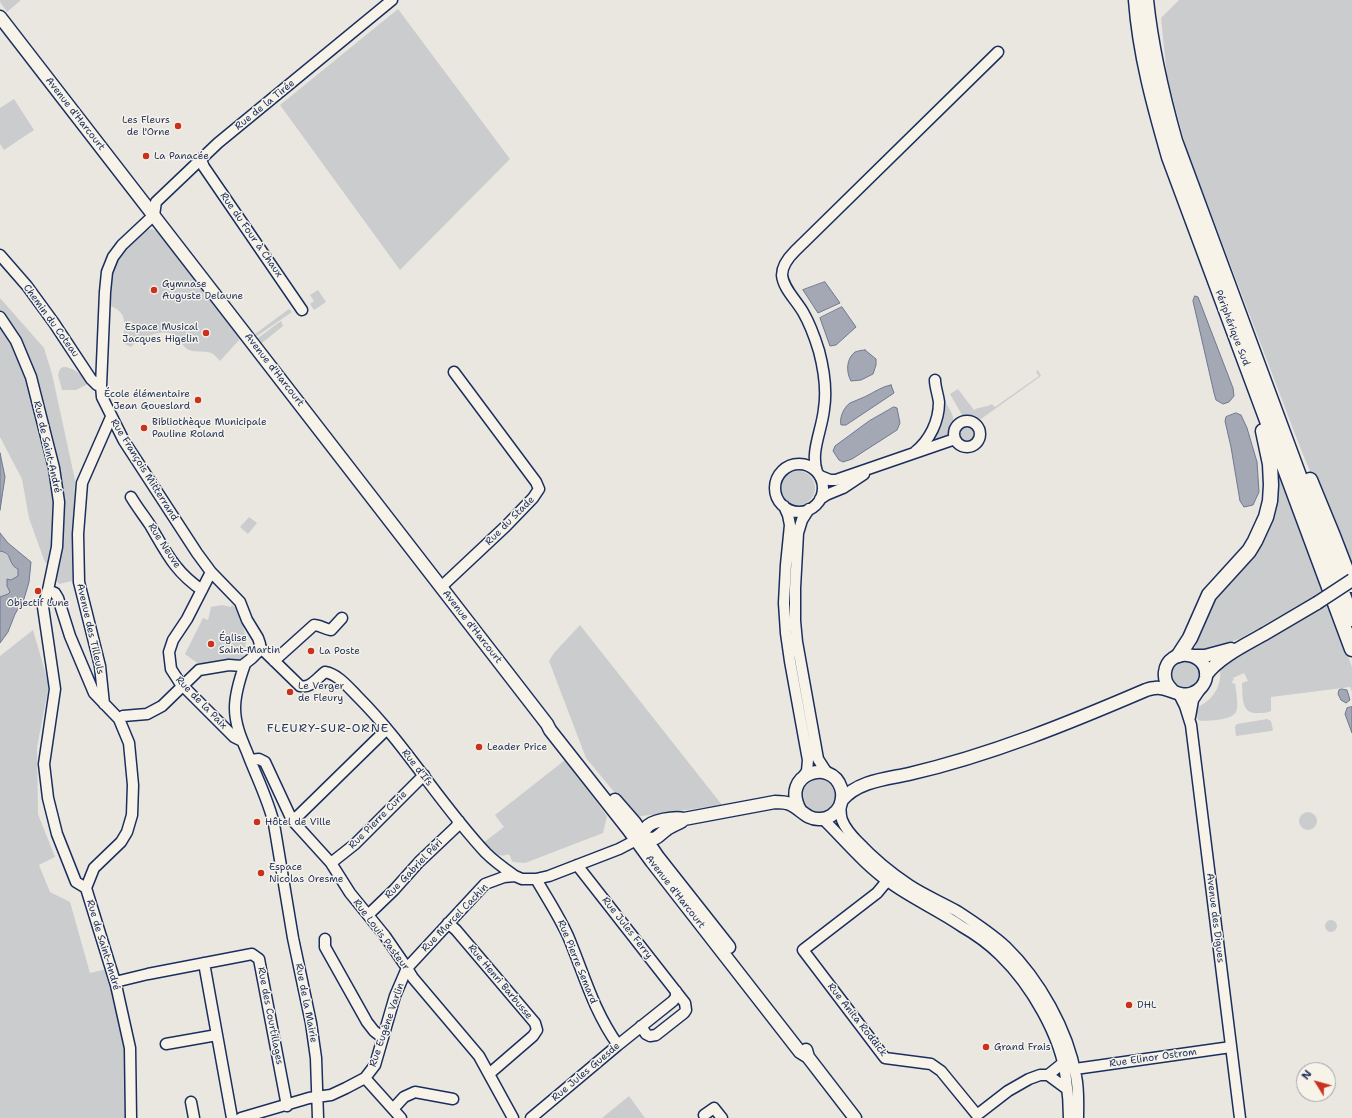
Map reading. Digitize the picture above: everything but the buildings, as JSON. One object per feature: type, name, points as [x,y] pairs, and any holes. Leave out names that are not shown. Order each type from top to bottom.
[{"type":"highway","name":"Périphérique Sud","points":[[1136,0],[1141,44],[1148,80],[1169,157],[1352,649]]},
{"type":"highway","name":"Périphérique Sud","points":[[1146,0],[1155,61],[1175,141],[1352,619]]},
{"type":"highway","points":[[1179,655],[1190,638],[1209,595],[1249,551],[1266,517],[1270,501],[1270,464],[1257,394]]},
{"type":"highway","points":[[1283,435],[1294,442],[1352,585]]},
{"type":"main road","name":"Avenue d'Harcourt","points":[[0,18],[547,724],[552,727],[635,823],[640,839],[652,862],[800,1052],[808,1057]]},
{"type":"main road","points":[[1206,675],[1220,661],[1244,645],[1317,603],[1352,580]]},
{"type":"main road","points":[[1146,690],[1165,669],[1169,662],[1179,655],[1186,654],[1205,656],[1244,645]]},
{"type":"main road","points":[[640,839],[655,839],[667,828],[684,819],[775,802],[789,796],[795,790],[803,777],[814,772],[831,776],[844,783],[854,785],[866,784],[925,770],[999,749],[1080,718],[1146,690],[1155,688],[1191,694],[1201,688],[1206,675],[1205,668],[1202,663],[1194,656]]},
{"type":"main road","points":[[1165,669],[1166,682],[1176,692]]},
{"type":"main road","points":[[831,776],[841,787],[841,802]]},
{"type":"main road","points":[[775,802],[787,803],[800,810],[808,817],[821,819],[832,815],[852,790],[866,784]]},
{"type":"main road","points":[[795,790],[796,803],[800,810]]},
{"type":"main road","name":"Avenue d'Harcourt","points":[[640,839],[689,894],[805,1048],[808,1057],[855,1118]]},
{"type":"street","name":"Rue de la Tirée","points":[[154,215],[156,202],[218,143],[390,2]]},
{"type":"street","points":[[820,499],[822,481],[814,463],[817,442],[823,419],[825,399],[823,369],[816,343],[808,322],[786,286],[782,271],[786,261],[791,255],[998,52]]},
{"type":"street","name":"Rue du Four à Chaux","points":[[201,160],[204,167],[302,310]]},
{"type":"street","name":"Rue François Mitterrand","points":[[154,215],[122,245],[113,257],[107,272],[101,386],[102,397],[124,441],[197,553],[211,572],[240,602],[247,620],[258,638],[260,647]]},
{"type":"street","name":"Chemin du Coteau","points":[[0,255],[27,286],[54,322],[91,379],[96,385],[101,386]]},
{"type":"street","name":"Rue de Saint-André","points":[[0,317],[16,341],[31,377],[54,468],[59,502],[57,547],[43,607],[55,689],[44,764],[45,780],[57,834],[76,882],[86,888],[115,982],[130,1048],[132,1118]]},
{"type":"street","name":"Rue du Stade","points":[[441,587],[506,526],[539,490],[536,482],[454,372]]},
{"type":"street","points":[[910,455],[924,442],[935,423],[939,403],[935,380]]},
{"type":"street","name":"Avenue des Tilleuls","points":[[104,704],[100,666],[79,582],[78,534],[82,482],[111,417]]},
{"type":"street","points":[[796,464],[805,465],[827,480],[833,480],[874,468],[955,439]]},
{"type":"street","points":[[809,510],[799,512],[784,506],[778,500],[776,493],[776,482],[783,470],[808,456],[817,442]]},
{"type":"street","points":[[831,776],[818,759],[796,635],[795,588],[798,533],[802,520],[820,499],[843,488],[874,468]]},
{"type":"street","name":"Rue Neuve","points":[[131,497],[173,563],[193,584],[202,590]]},
{"type":"street","points":[[784,506],[790,525],[785,596],[786,633],[808,760],[807,771],[803,777]]},
{"type":"street","name":"Rue de la Paix","points":[[211,572],[187,619],[173,640],[169,652],[171,669],[174,676],[182,686],[234,737],[242,740]]},
{"type":"street","points":[[48,590],[55,593],[58,598],[70,636],[94,693],[119,719],[129,743],[134,785],[132,815],[124,837],[94,868],[86,888]]},
{"type":"street","points":[[274,661],[314,625],[319,625],[325,630],[331,630],[342,618]]},
{"type":"street","points":[[119,719],[123,716],[147,714],[162,706],[199,670],[229,665],[239,667],[245,664],[258,652],[260,647]]},
{"type":"street","name":"Rue d'Ifs","points":[[260,647],[300,686],[309,686],[325,672],[332,673],[376,715],[486,853],[515,876]]},
{"type":"street","name":"Rue de la Mairie","points":[[245,664],[238,687],[235,709],[236,721],[272,815],[288,910],[311,1023],[316,1058],[318,1118]]},
{"type":"street","points":[[1189,719],[1193,700],[1201,688]]},
{"type":"street","points":[[1176,692],[1189,719]]},
{"type":"street","name":"Avenue des Digues","points":[[1189,719],[1240,1118]]},
{"type":"street","points":[[292,820],[298,816],[387,729]]},
{"type":"street","name":"Rue Louis Pasteur","points":[[250,760],[259,758],[265,762],[292,820],[331,863],[358,905],[368,915],[413,978],[479,1056],[513,1118]]},
{"type":"street","name":"Rue Pierre Curie","points":[[331,863],[355,844],[424,776]]},
{"type":"street","points":[[841,802],[842,820],[848,830],[879,862],[909,885],[946,904],[979,926],[1006,947],[1021,963],[1039,988],[1058,1022],[1071,1055],[1075,1069],[1079,1099],[1078,1118]]},
{"type":"street","points":[[821,819],[825,821],[865,863],[887,881],[921,903],[960,925],[999,954],[1023,981],[1039,1006],[1049,1026],[1063,1063],[1069,1117]]},
{"type":"street","name":"Rue Gabriel Péri","points":[[368,915],[394,890],[419,862],[456,827],[459,821]]},
{"type":"street","name":"Rue Marcel Cachin","points":[[407,968],[485,884],[504,877],[515,876],[522,879],[536,879],[615,851],[640,839]]},
{"type":"street","name":"Rue Jules Ferry","points":[[577,865],[676,991]]},
{"type":"street","name":"Rue Pierre Semard","points":[[536,879],[560,918],[593,1003],[618,1045]]},
{"type":"street","name":"Rue Anita Roddick","points":[[887,881],[877,893],[804,950],[885,1058],[931,1064],[941,1071],[977,1115],[1008,1091],[1029,1079],[1040,1075],[1048,1075],[1063,1063]]},
{"type":"street","name":"Rue Henri Barbusse","points":[[448,923],[456,930],[535,1023],[536,1030],[533,1036],[489,1074]]},
{"type":"street","points":[[324,939],[325,948],[367,1022],[374,1031],[383,1038]]},
{"type":"street","name":"Rue des Courtillages","points":[[115,982],[148,974],[252,954],[259,959],[287,1106]]},
{"type":"street","points":[[204,963],[232,1118]]},
{"type":"street","name":"Rue Eugène Varlin","points":[[241,1118],[268,1114],[309,1098],[331,1095],[365,1078],[371,1072],[375,1064],[395,996],[407,968]]},
{"type":"street","points":[[641,1026],[646,1034],[653,1036],[684,1013],[686,1010],[685,1003],[676,991]]},
{"type":"street","name":"Rue Jules Guesde","points":[[531,1118],[673,1001],[676,997],[676,991]]},
{"type":"street","points":[[166,1044],[217,1035]]},
{"type":"street","name":"Rue Elinor Ostrom","points":[[1075,1069],[1231,1047]]},
{"type":"street","points":[[1048,1075],[1067,1089]]},
{"type":"street","points":[[365,1078],[401,1118]]},
{"type":"street","points":[[393,1109],[404,1097],[415,1092],[453,1099]]},
{"type":"street","points":[[191,1102],[194,1118]]},
{"type":"street","points":[[704,1115],[714,1108],[722,1118]]},
{"type":"shaded area","points":[[0,0],[21,0],[7,12]]},
{"type":"shaded area","points":[[1179,0],[1352,0],[1352,573],[1300,447],[1186,148],[1167,76],[1161,18]]},
{"type":"shaded area","points":[[398,9],[510,159],[400,270],[280,105]]},
{"type":"shaded area","points":[[14,99],[34,130],[4,150],[0,144],[0,108]]},
{"type":"shaded area","points":[[152,229],[156,231],[181,260],[240,339],[220,361],[211,353],[189,350],[176,336],[167,333],[151,335],[138,343],[136,342],[131,347],[123,343],[124,321],[121,312],[111,306],[110,313],[107,313],[109,282],[118,257],[124,248],[137,236],[144,231]]},
{"type":"shaded area","points":[[825,282],[840,303],[818,313],[803,290]]},
{"type":"shaded area","points":[[318,290],[326,302],[314,310],[310,304],[314,301],[310,295]]},
{"type":"shaded area","points":[[1195,296],[1198,297],[1233,388],[1234,396],[1229,402],[1223,404],[1216,400],[1214,393],[1193,301]]},
{"type":"shaded area","points":[[0,298],[44,348],[52,374],[75,480],[72,581],[59,584],[44,560],[29,518],[22,479],[0,437]]},
{"type":"shaded area","points":[[842,307],[856,327],[836,345],[830,346],[820,318]]},
{"type":"shaded area","points":[[289,309],[292,312],[257,336],[255,334]]},
{"type":"shaded area","points":[[281,321],[283,326],[262,343],[258,338]]},
{"type":"shaded area","points":[[865,350],[876,359],[873,374],[861,380],[851,381],[848,374],[848,362],[855,352]]},
{"type":"shaded area","points":[[63,367],[71,368],[78,372],[88,384],[76,390],[62,390],[58,375],[60,369]]},
{"type":"shaded area","points":[[1038,370],[1041,376],[981,419],[962,415],[950,394],[958,389],[974,410],[992,404],[995,407],[1039,376],[1036,372]]},
{"type":"shaded area","points":[[891,385],[894,393],[846,425],[841,425],[842,413],[850,403],[883,387]]},
{"type":"shaded area","points":[[942,397],[951,411],[953,424],[948,436],[932,442],[931,441]]},
{"type":"shaded area","points":[[894,407],[897,408],[900,423],[897,430],[852,459],[843,462],[839,460],[833,451],[835,446],[869,421]]},
{"type":"shaded area","points":[[1236,413],[1241,415],[1247,428],[1257,462],[1259,492],[1253,505],[1244,507],[1240,501],[1225,421],[1226,417]]},
{"type":"shaded area","points":[[963,425],[971,425],[976,430],[974,441],[971,443],[963,443],[958,438],[958,430]]},
{"type":"shaded area","points":[[1270,449],[1324,591],[1239,639],[1201,652],[1195,648],[1206,607],[1260,538]]},
{"type":"shaded area","points":[[0,453],[5,477],[0,510]]},
{"type":"shaded area","points":[[795,471],[801,471],[810,476],[814,482],[814,494],[810,500],[801,505],[795,505],[786,500],[781,491],[781,485],[786,476]]},
{"type":"shaded area","points":[[249,517],[257,523],[248,534],[240,527]]},
{"type":"shaded area","points":[[0,533],[8,543],[31,562],[29,582],[24,599],[15,614],[8,632],[0,643],[0,597],[10,592],[7,586],[7,579],[11,580],[18,576],[18,569],[13,566],[8,554],[0,551]]},
{"type":"shaded area","points":[[0,551],[8,556],[18,569],[18,576],[11,580],[7,579],[7,586],[10,592],[0,599]]},
{"type":"shaded area","points":[[1328,602],[1352,667],[1352,692],[1350,687],[1271,697],[1271,711],[1265,713],[1253,713],[1248,711],[1244,704],[1242,683],[1248,681],[1244,673],[1233,678],[1234,680],[1232,681],[1233,684],[1235,683],[1237,696],[1237,709],[1235,713],[1232,716],[1222,719],[1198,720],[1196,708],[1207,702],[1218,688],[1220,670],[1223,667],[1223,663]]},
{"type":"shaded area","points":[[222,605],[231,607],[232,605],[235,607],[243,627],[246,646],[242,661],[200,665],[185,654],[203,618],[208,620],[211,607]]},
{"type":"shaded area","points":[[580,625],[722,805],[635,817],[586,758],[549,661],[554,653]]},
{"type":"shaded area","points":[[33,630],[49,685],[37,747],[38,814],[55,857],[39,865],[50,892],[70,902],[90,973],[111,968],[130,1048],[131,1118],[0,1118],[0,656]]},
{"type":"shaded area","points":[[1178,659],[1198,664],[1201,680],[1189,691],[1173,687],[1168,671]]},
{"type":"shaded area","points":[[1339,690],[1347,690],[1350,700],[1346,703],[1341,700],[1338,694]]},
{"type":"shaded area","points":[[1352,707],[1352,733],[1345,714],[1347,708]]},
{"type":"shaded area","points":[[1267,719],[1271,721],[1273,730],[1236,736],[1235,727],[1237,724]]},
{"type":"shaded area","points":[[565,760],[607,816],[603,833],[525,863],[513,862],[508,854],[500,856],[491,851],[483,843],[504,827],[495,815]]},
{"type":"shaded area","points":[[822,778],[831,783],[835,788],[835,802],[831,807],[826,811],[816,812],[812,811],[803,802],[802,792],[803,788],[812,779]]},
{"type":"shaded area","points":[[1304,812],[1312,812],[1317,817],[1315,828],[1312,830],[1304,830],[1299,825],[1299,817]]},
{"type":"shaded area","points":[[1333,920],[1336,921],[1336,931],[1329,932],[1326,931],[1325,924],[1326,921]]},
{"type":"shaded area","points":[[629,1096],[645,1118],[602,1118]]},
{"type":"place","name":"Les Fleurs de l'Orne","points":[[178,126]]},
{"type":"place","name":"La Panacée","points":[[146,156]]},
{"type":"place","name":"Gymnase Auguste Delaune","points":[[154,290]]},
{"type":"place","name":"Espace Musical Jacques Higelin","points":[[206,333]]},
{"type":"place","name":"École élémentaire Jean Goueslard","points":[[198,400]]},
{"type":"place","name":"Bibliothèque Municipale Pauline Roland","points":[[144,428]]},
{"type":"place","name":"Objectif Lune","points":[[38,591]]},
{"type":"place","name":"Église Saint-Martin","points":[[211,644]]},
{"type":"place","name":"La Poste","points":[[311,651]]},
{"type":"place","name":"Le Verger de Fleury","points":[[290,692]]},
{"type":"place","name":"Leader Price","points":[[479,747]]},
{"type":"place","name":"Hôtel de Ville","points":[[257,822]]},
{"type":"place","name":"Espace Nicolas Oresme","points":[[261,873]]},
{"type":"place","name":"DHL","points":[[1129,1005]]},
{"type":"place","name":"Grand Frais","points":[[986,1047]]},
{"type":"district","name":"FLEURY-SUR-ORNE","points":[[328,729]]}]
